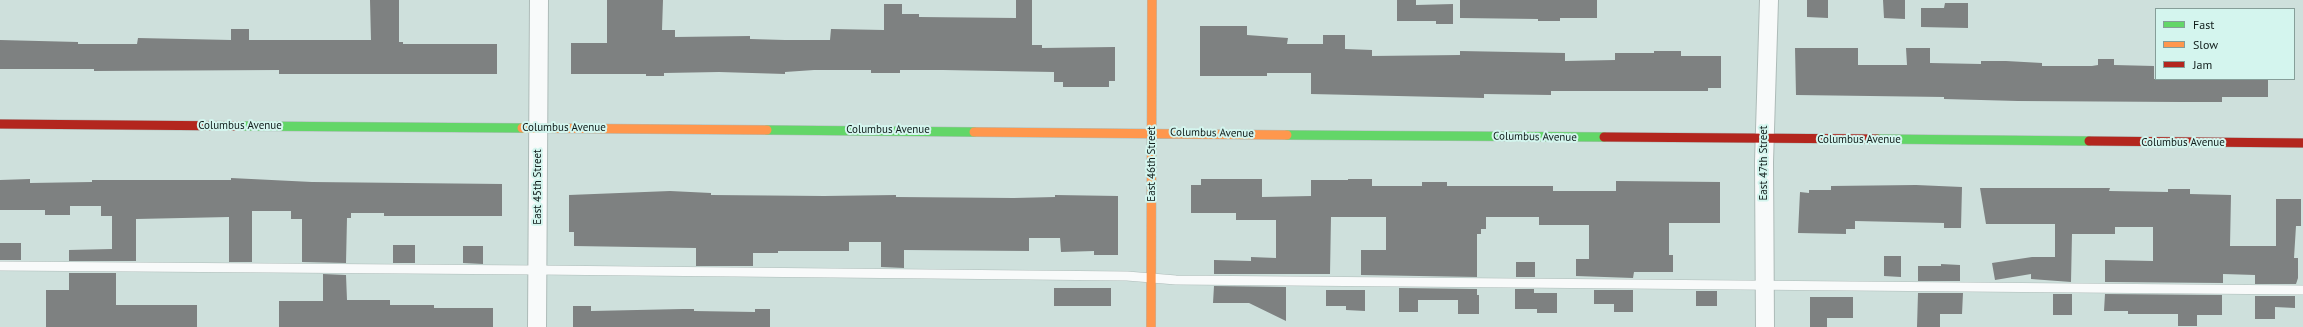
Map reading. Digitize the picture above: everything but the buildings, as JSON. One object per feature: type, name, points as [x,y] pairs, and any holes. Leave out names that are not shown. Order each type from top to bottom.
[{"type":"street","name":"East 45th Street","points":[[537,327],[537,128],[539,0]]},
{"type":"street","name":"East 46th Street","points":[[1151,327],[1152,0]]},
{"type":"street","name":"East 47th Street","points":[[1765,327],[1764,139],[1769,0]]},
{"type":"street","name":"Columbus Avenue","points":[[0,124],[1152,132],[2303,143]]},
{"type":"lane","points":[[0,266],[1127,276],[1151,279],[2303,290]]},
{"type":"traffic: fast","points":[[239,126],[522,128]]},
{"type":"traffic: fast","points":[[767,130],[974,132]]},
{"type":"traffic: fast","points":[[1287,135],[1604,137]]},
{"type":"traffic: fast","points":[[1877,139],[2089,141]]},
{"type":"traffic: slow","points":[[1151,327],[1152,0]]},
{"type":"traffic: slow","points":[[522,128],[767,130]]},
{"type":"traffic: slow","points":[[974,132],[1287,135]]},
{"type":"traffic: jam","points":[[0,124],[239,126]]},
{"type":"traffic: jam","points":[[1604,137],[1877,139]]},
{"type":"traffic: jam","points":[[2089,141],[2303,143]]}]
